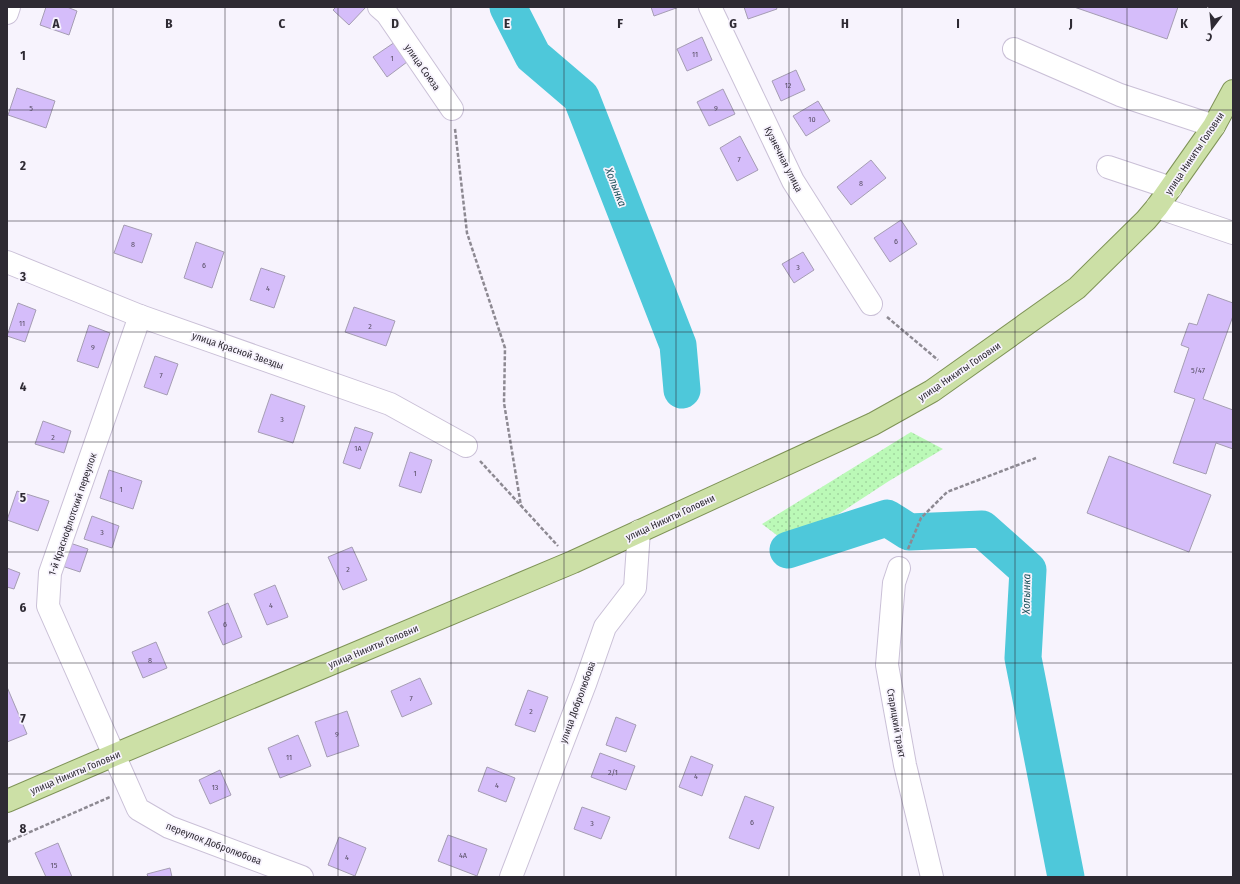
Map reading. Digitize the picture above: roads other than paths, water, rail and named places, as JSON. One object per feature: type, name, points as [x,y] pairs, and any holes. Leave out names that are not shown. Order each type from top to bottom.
[{"type":"main road","name":"улица Никиты Головни","points":[[7,801],[573,562],[873,424],[932,391],[1077,288],[1146,220],[1171,188],[1214,126],[1233,91]]},
{"type":"street","points":[[7,14],[9,7]]},
{"type":"street","name":"улица Союза","points":[[379,7],[387,14],[452,109]]},
{"type":"street","name":"Кузнечная улица","points":[[710,7],[793,181],[871,304]]},
{"type":"street","points":[[1014,48],[1120,95],[1214,126]]},
{"type":"street","points":[[1108,167],[1171,188]]},
{"type":"street","points":[[1157,207],[1233,233]]},
{"type":"street","name":"улица Красной Звезды","points":[[7,262],[140,316],[390,404],[466,446]]},
{"type":"street","name":"1-й Краснофлотский переулок","points":[[114,755],[48,606],[50,573],[140,316]]},
{"type":"street","name":"улица Добролюбова","points":[[511,877],[585,684],[605,627],[635,588],[639,531]]},
{"type":"street","name":"Старицкий тракт","points":[[900,568],[894,583],[887,665],[905,765],[932,877]]},
{"type":"street","name":"переулок Добролюбова","points":[[114,755],[138,809],[169,827],[302,877]]},
{"type":"waterway","name":"Холынка","points":[[508,7],[533,56],[581,97],[678,345],[682,390]]},
{"type":"waterway","name":"Холынка","points":[[788,550],[887,518],[909,532],[982,529],[1028,570],[1023,658],[1066,877]]}]
